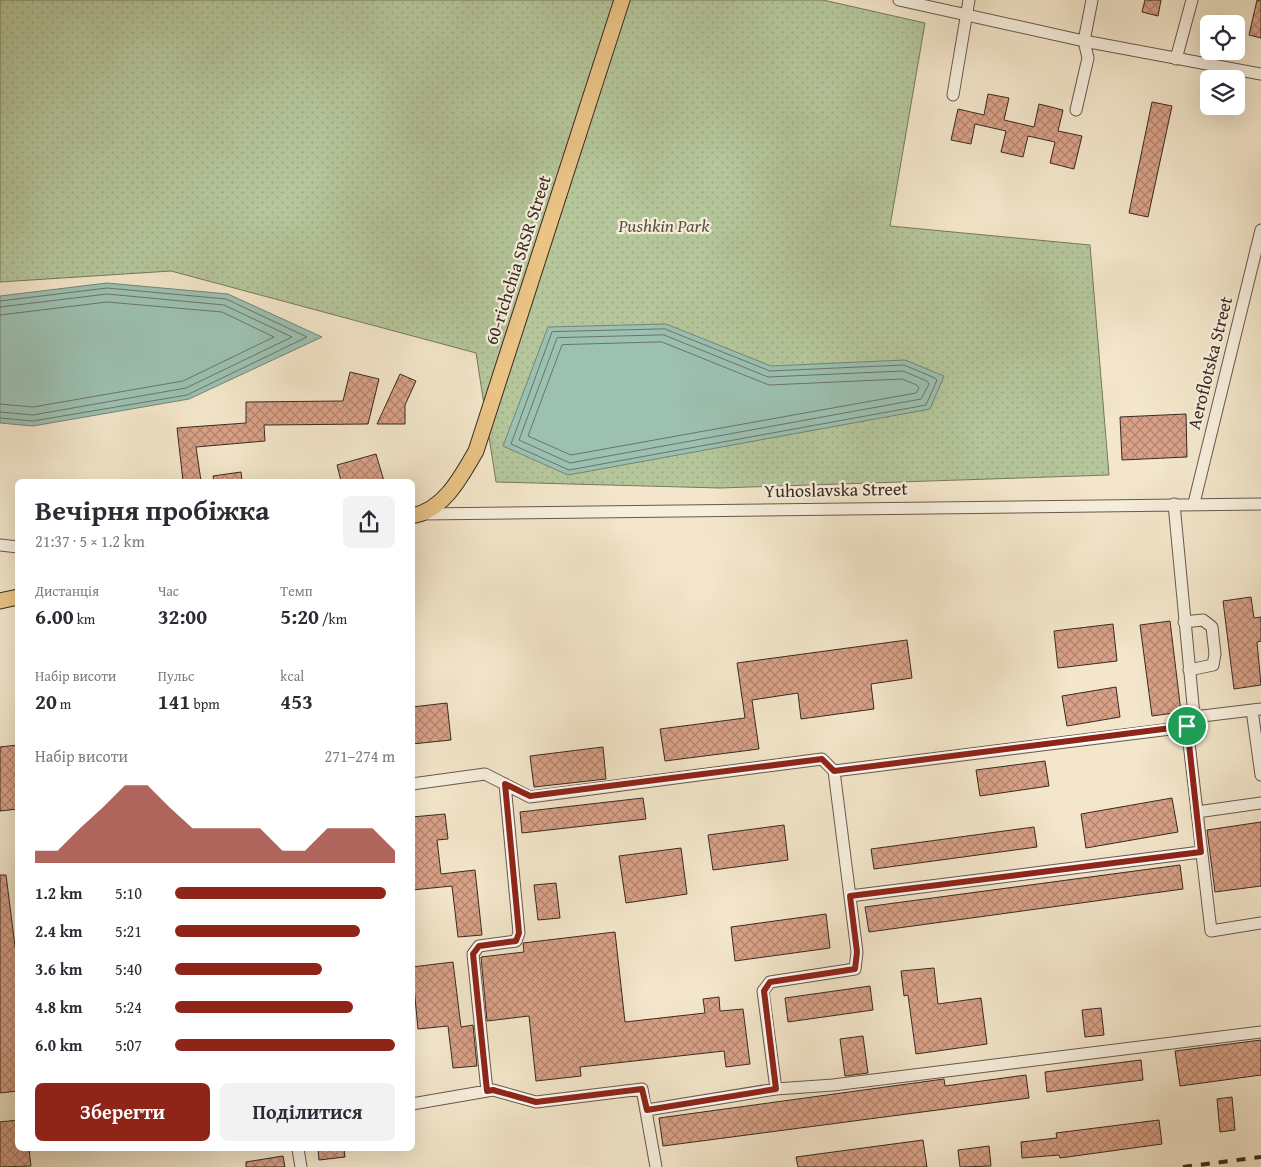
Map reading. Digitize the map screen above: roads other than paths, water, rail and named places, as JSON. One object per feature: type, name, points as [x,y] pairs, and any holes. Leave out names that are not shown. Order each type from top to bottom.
[{"type":"main road","name":"60-richchia SRSR Street","points":[[417,515],[454,490],[476,451],[622,0]]},
{"type":"main road","points":[[0,601],[15,598]]},
{"type":"street","points":[[898,0],[1084,41],[1261,74]]},
{"type":"street","points":[[953,95],[969,0]]},
{"type":"street","points":[[1076,110],[1088,58],[1084,41],[1092,0]]},
{"type":"street","points":[[1176,59],[1192,0]]},
{"type":"street","name":"Aeroflotska Street","points":[[1194,503],[1261,230]]},
{"type":"street","name":"Yuhoslavska Street","points":[[417,515],[1194,503],[1261,504]]},
{"type":"street","points":[[1174,504],[1189,670],[1190,722],[1197,812],[1211,931],[1260,925]]},
{"type":"street","points":[[0,545],[15,548]]},
{"type":"street","points":[[1184,622],[1203,620],[1212,627],[1215,654],[1212,665],[1189,670]]},
{"type":"street","points":[[834,771],[1190,722],[1257,710],[1261,775]]},
{"type":"street","points":[[415,784],[485,774],[530,796],[822,759],[834,771],[857,952],[855,969],[770,982],[764,991],[776,1089]]},
{"type":"street","points":[[487,1091],[473,954],[479,946],[516,941],[519,933],[505,784]]},
{"type":"street","points":[[1197,812],[1261,803]]},
{"type":"street","points":[[850,896],[1201,852]]},
{"type":"street","points":[[647,1110],[776,1089],[833,1085],[1261,1032]]},
{"type":"street","points":[[415,1103],[493,1090],[536,1102],[642,1089],[656,1167]]},
{"type":"street","points":[[298,1151],[301,1167]]},
{"type":"water","points":[[107,283],[228,294],[322,337],[189,399],[33,426],[0,423],[0,296]]},
{"type":"water","points":[[666,324],[771,366],[905,360],[944,376],[930,409],[568,475],[503,446],[548,327]]},
{"type":"railway","points":[[1183,1167],[1261,1157]]},
{"type":"park label","name":"Pushkin Park","points":[[664,226]]}]
